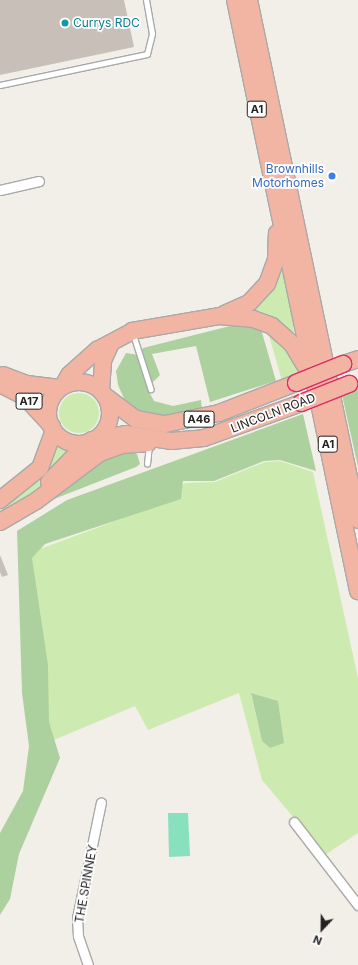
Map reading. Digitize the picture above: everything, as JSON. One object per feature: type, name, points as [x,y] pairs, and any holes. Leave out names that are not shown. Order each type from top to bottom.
[{"type":"highway","name":"A1","points":[[235,0],[358,591]]},
{"type":"highway","name":"A1","points":[[249,0],[358,520]]},
{"type":"highway","points":[[0,500],[40,468],[53,428],[50,404],[69,375],[97,350],[132,331],[219,316],[249,303],[271,277],[276,259],[277,202]]},
{"type":"highway","points":[[219,316],[253,319],[280,331],[297,351],[315,384]]},
{"type":"highway","points":[[53,428],[68,441],[90,441],[108,421],[103,394],[104,361],[111,343]]},
{"type":"highway","name":"LINCOLN ROAD","points":[[103,394],[136,419],[165,424],[219,413],[351,362]]},
{"type":"highway","name":"A17","points":[[0,374],[27,384],[62,387]]},
{"type":"highway","points":[[62,387],[84,382],[103,394]]},
{"type":"highway","name":"LINCOLN ROAD","points":[[90,441],[126,434],[171,441],[213,436],[353,382]]},
{"type":"highway","name":"A17","points":[[0,384],[24,396],[53,428]]},
{"type":"highway","name":"A46","points":[[21,511],[90,441]]},
{"type":"highway","name":"A46","points":[[0,522],[21,511],[100,453],[122,445],[171,441]]},
{"type":"highway","points":[[348,473],[358,491]]},
{"type":"street","points":[[0,190],[39,181]]},
{"type":"street","name":"THE SPINNEY","points":[[88,965],[78,936],[77,918],[101,802]]},
{"type":"street","points":[[294,822],[358,905]]},
{"type":"lane","points":[[0,84],[147,54],[152,34],[146,0]]},
{"type":"lane","points":[[132,331],[150,389]]},
{"type":"lane","points":[[147,464],[149,443]]},
{"type":"green space","points":[[280,256],[292,306],[294,336],[244,314]]},
{"type":"green space","points":[[230,326],[261,329],[276,381],[210,402],[196,346],[152,354],[160,375],[147,388],[154,401],[173,406],[201,400],[202,409],[164,418],[144,415],[127,405],[118,385],[116,371],[126,353],[139,355],[143,348]]},
{"type":"green space","points":[[268,332],[288,346],[301,372],[282,381]]},
{"type":"green space","points":[[358,388],[358,467],[342,395]]},
{"type":"green space","points":[[83,393],[90,396],[96,402],[99,413],[98,421],[90,430],[83,433],[75,433],[68,430],[60,421],[59,409],[62,402],[71,394]]},
{"type":"green space","points":[[303,414],[316,471],[280,460],[264,461],[214,481],[183,481],[181,499],[45,544],[32,558],[48,665],[49,722],[60,758],[19,854],[10,899],[0,915],[0,833],[23,791],[29,746],[22,693],[17,531],[67,500]]},
{"type":"green space","points":[[58,446],[70,451],[43,484],[0,515],[0,506],[45,473]]},
{"type":"green space","points":[[129,451],[137,454],[140,464],[136,467],[54,499],[51,494],[106,454]]},
{"type":"green space","points":[[280,461],[313,472],[358,678],[358,833],[325,855],[262,780],[239,693],[148,730],[135,706],[42,745],[29,553],[164,503],[185,483],[215,482],[265,462]],"holes":[[[251,694],[263,698],[270,748],[262,741]]]},
{"type":"green space","points":[[251,693],[278,701],[284,743],[270,748],[262,741]]},
{"type":"green space","points":[[168,813],[188,813],[190,856],[169,857]]},
{"type":"building","name":"Currys RDC","points":[[0,0],[124,0],[134,47],[0,75]]},
{"type":"building","points":[[0,555],[8,575],[2,577],[0,572]]},
{"type":"place","name":"Currys RDC","points":[[65,23]]},
{"type":"place","name":"Brownhills Motorhomes","points":[[332,176]]}]
